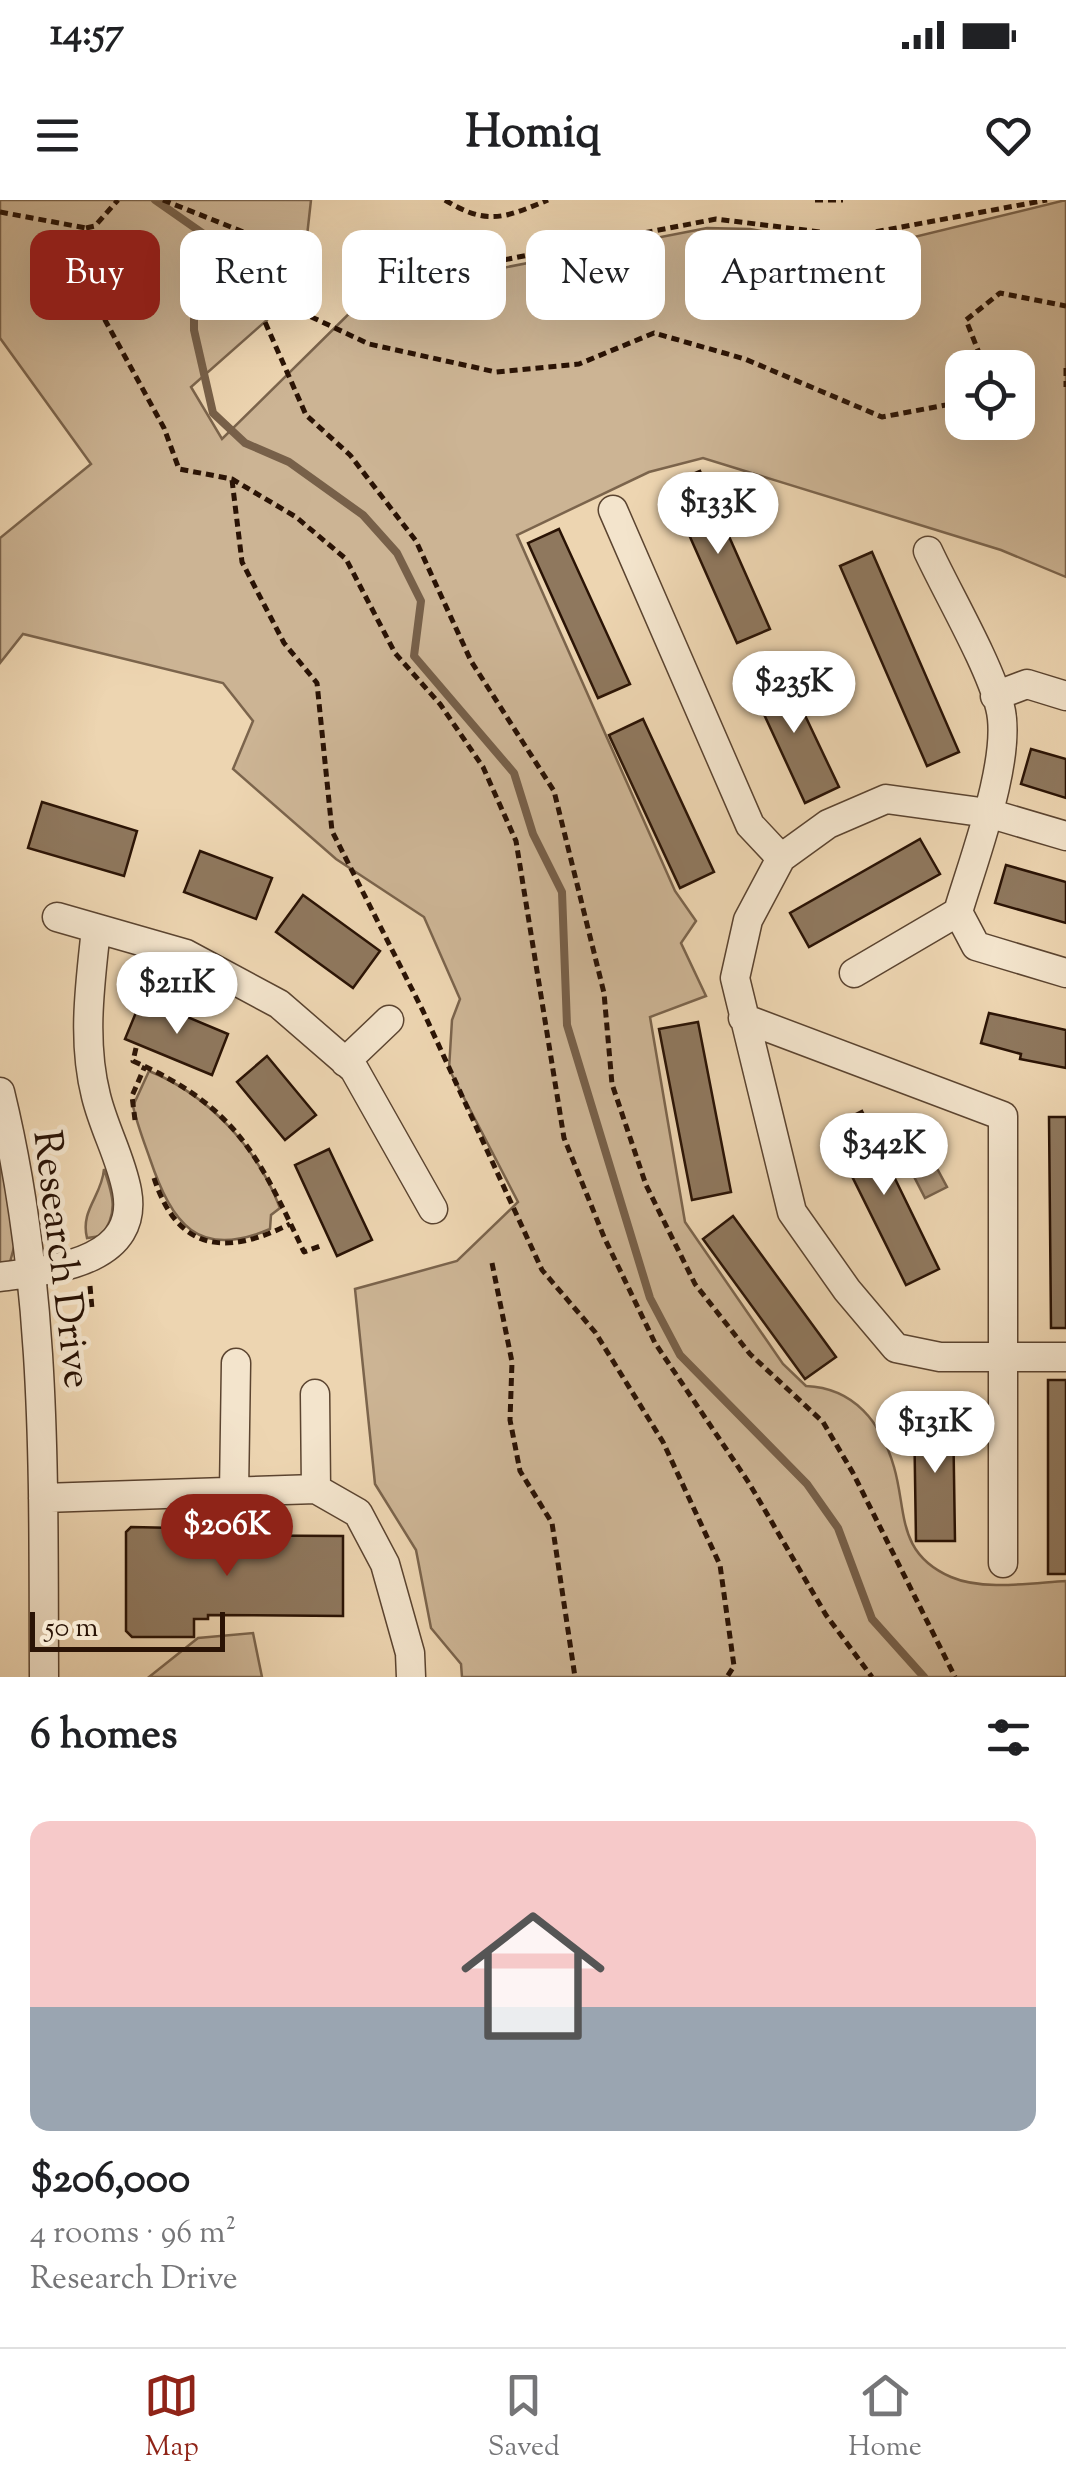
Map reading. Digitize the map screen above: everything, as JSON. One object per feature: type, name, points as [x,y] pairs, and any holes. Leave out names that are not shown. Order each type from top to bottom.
[{"type":"street","points":[[613,510],[750,825],[780,858]]},
{"type":"street","points":[[854,973],[958,912],[988,812],[1001,748],[1001,708],[928,551]]},
{"type":"street","points":[[995,696],[1027,684],[1066,696]]},
{"type":"street","points":[[1066,836],[988,812],[886,799],[828,824],[780,858],[748,920],[735,978],[792,1212],[847,1290],[896,1348],[940,1357],[1066,1358]]},
{"type":"street","points":[[958,912],[976,946],[1066,973]]},
{"type":"street","points":[[57,917],[186,954],[278,1004],[354,1070],[433,1209]]},
{"type":"street","points":[[0,1276],[97,1256],[114,1242],[129,1214],[121,1170],[96,1096],[87,1025],[96,929]]},
{"type":"street","points":[[743,1018],[1003,1116],[1003,1564]]},
{"type":"street","points":[[345,1062],[389,1020]]},
{"type":"street","name":"Research Drive","points":[[0,1092],[14,1148],[33,1272],[43,1381],[44,1677]]},
{"type":"street","points":[[234,1492],[236,1363]]},
{"type":"street","points":[[315,1394],[316,1489]]},
{"type":"street","points":[[43,1498],[316,1489],[358,1513],[386,1564],[410,1653],[411,1677]]},
{"type":"path","points":[[0,212],[86,228],[95,226],[118,200]]},
{"type":"path","points":[[163,200],[238,230]]},
{"type":"path","points":[[445,200],[482,219],[506,216],[548,200]]},
{"type":"path","points":[[815,200],[844,200]]},
{"type":"path","points":[[506,259],[716,218],[853,236],[1046,200]]},
{"type":"path","points":[[86,228],[93,298],[164,428],[179,469],[232,479],[296,517],[346,558],[395,653],[440,704],[483,767],[516,841],[564,1138],[604,1238],[654,1343],[749,1484],[826,1615],[872,1677]]},
{"type":"path","points":[[978,350],[966,320],[1000,293],[1066,306]]},
{"type":"path","points":[[264,320],[306,414],[350,455],[416,541],[471,661],[554,791],[604,993],[612,1084],[646,1185],[695,1284],[750,1354],[823,1422],[853,1472],[955,1677]]},
{"type":"path","points":[[318,320],[369,344],[496,372],[578,364],[654,333],[745,359],[882,417],[945,405]]},
{"type":"path","points":[[1066,368],[1066,388]]},
{"type":"path","points":[[232,479],[242,562],[284,643],[317,682],[332,831],[423,1011],[542,1270],[594,1332],[679,1477],[720,1566],[734,1666],[727,1677]]},
{"type":"path","points":[[136,1048],[133,1061],[192,1092],[237,1131],[264,1168],[304,1252],[322,1246]]},
{"type":"path","points":[[139,1133],[131,1104],[145,1066]]},
{"type":"path","points":[[150,1167],[170,1215],[200,1238],[236,1245],[291,1223]]},
{"type":"path","points":[[492,1264],[512,1362],[510,1420],[520,1471],[552,1523],[575,1677]]},
{"type":"path","points":[[90,1286],[92,1308]]},
{"type":"shaded area","points":[[0,200],[311,200],[308,230],[180,230],[180,320],[267,320],[191,387],[222,439],[343,320],[506,320],[506,267],[526,263],[526,320],[665,320],[665,236],[685,232],[685,320],[921,320],[921,235],[1066,200],[1066,577],[1001,550],[703,458],[649,472],[517,535],[675,891],[696,921],[681,943],[706,996],[650,1017],[685,1222],[783,1364],[806,1386],[823,1388],[852,1401],[873,1422],[894,1467],[907,1530],[921,1556],[951,1577],[978,1584],[1066,1581],[1066,1677],[462,1677],[461,1664],[431,1628],[416,1550],[375,1484],[355,1289],[457,1261],[518,1202],[449,1069],[452,1020],[460,999],[424,917],[336,859],[233,769],[253,721],[223,683],[23,634],[0,663],[0,538],[91,464],[0,338]]},
{"type":"shaded area","points":[[707,228],[756,230],[697,230]]},
{"type":"shaded area","points":[[149,1071],[192,1094],[244,1145],[280,1208],[271,1215],[270,1229],[245,1238],[206,1238],[179,1218],[159,1182],[133,1106]]},
{"type":"shaded area","points":[[925,1146],[947,1187],[925,1198],[904,1157]]},
{"type":"shaded area","points":[[0,1158],[16,1240],[10,1262],[0,1265]]},
{"type":"shaded area","points":[[104,1169],[112,1212],[101,1236],[87,1238],[86,1219]]},
{"type":"shaded area","points":[[253,1633],[262,1677],[149,1677],[198,1638]]},
{"type":"building","points":[[700,471],[770,629],[737,643],[667,485]]},
{"type":"building","points":[[559,529],[630,684],[598,698],[528,543]]},
{"type":"building","points":[[872,552],[959,752],[927,766],[840,566]]},
{"type":"building","points":[[783,669],[839,787],[805,803],[750,684]]},
{"type":"building","points":[[643,719],[714,872],[680,888],[609,735]]},
{"type":"building","points":[[1031,749],[1066,759],[1066,798],[1021,784]]},
{"type":"building","points":[[42,802],[137,831],[124,876],[28,848]]},
{"type":"building","points":[[920,839],[940,874],[809,947],[790,913]]},
{"type":"building","points":[[200,851],[272,878],[256,919],[184,892]]},
{"type":"building","points":[[1006,865],[1066,882],[1066,923],[995,903]]},
{"type":"building","points":[[303,895],[380,951],[353,988],[276,932]]},
{"type":"building","points":[[142,998],[228,1034],[212,1075],[125,1039]]},
{"type":"building","points":[[989,1013],[1066,1030],[1066,1068],[1020,1059],[1021,1054],[981,1043]]},
{"type":"building","points":[[698,1022],[731,1192],[692,1200],[659,1029]]},
{"type":"building","points":[[267,1056],[316,1115],[285,1140],[237,1082]]},
{"type":"building","points":[[862,1111],[939,1269],[906,1285],[828,1128]]},
{"type":"building","points":[[1049,1117],[1066,1117],[1066,1328],[1051,1328]]},
{"type":"building","points":[[329,1149],[372,1240],[337,1256],[295,1165]]},
{"type":"building","points":[[733,1216],[836,1357],[805,1379],[703,1239]]},
{"type":"building","points":[[1048,1380],[1066,1380],[1066,1574],[1048,1574]]},
{"type":"building","points":[[953,1411],[955,1541],[916,1541],[914,1412]]},
{"type":"building","points":[[131,1527],[177,1528],[176,1535],[343,1536],[343,1616],[208,1615],[208,1619],[194,1619],[194,1637],[132,1637],[126,1631],[126,1532]]},
{"type":"waterway","points":[[155,200],[208,237],[194,278],[194,330],[213,413],[245,443],[289,462],[363,515],[397,553],[421,601],[414,656],[514,773],[533,834],[562,892],[567,1025],[650,1298],[680,1355],[807,1484],[838,1528],[872,1619],[924,1677]]}]
